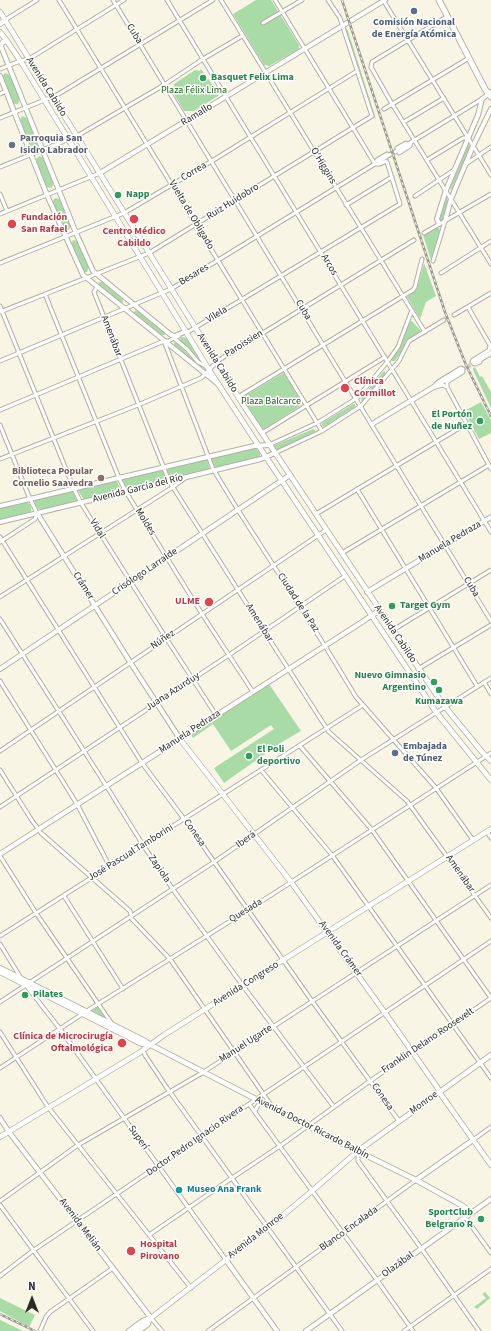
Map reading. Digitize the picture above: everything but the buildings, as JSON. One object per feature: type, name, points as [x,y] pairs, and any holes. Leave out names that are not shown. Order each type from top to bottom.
[{"type":"main road","points":[[439,0],[469,58],[490,94]]},
{"type":"main road","name":"Avenida Cabildo","points":[[0,12],[2,24],[29,59],[77,136],[116,216],[220,386],[436,712],[491,780]]},
{"type":"main road","name":"Avenida Cabildo","points":[[0,32],[20,61],[68,139],[124,213],[238,397],[418,669],[445,707],[491,761]]},
{"type":"main road","points":[[0,44],[7,41]]},
{"type":"main road","name":"Avenida Crámer","points":[[180,739],[328,932],[491,1165]]},
{"type":"main road","name":"Avenida Congreso","points":[[0,1137],[151,1045],[205,1009],[489,830]]},
{"type":"main road","name":"Avenida Doctor Ricardo Balbín","points":[[0,968],[21,979],[27,984]]},
{"type":"main road","name":"Avenida Doctor Ricardo Balbín","points":[[0,972],[85,1013],[142,1044],[151,1045]]},
{"type":"main road","name":"Avenida Doctor Ricardo Balbín","points":[[85,1013],[146,1041],[202,1073],[416,1180],[463,1206],[472,1213]]},
{"type":"main road","points":[[142,1044],[143,1050]]},
{"type":"main road","name":"Monroe","points":[[358,1151],[491,1055]]},
{"type":"main road","name":"Avenida Monroe","points":[[151,1318],[268,1227],[358,1151]]},
{"type":"main road","points":[[134,1331],[151,1318]]},
{"type":"street","points":[[2,24],[37,0]]},
{"type":"street","name":"Vuelta de Obligado","points":[[59,0],[322,431]]},
{"type":"street","name":"Cuba","points":[[113,0],[357,398],[491,621]]},
{"type":"street","points":[[0,69],[29,59],[124,0]]},
{"type":"street","name":"Arcos","points":[[166,0],[363,320],[491,532]]},
{"type":"street","points":[[0,118],[53,97],[212,0]]},
{"type":"street","name":"O'Higgins","points":[[221,0],[425,332]]},
{"type":"street","points":[[275,0],[375,164]]},
{"type":"street","points":[[263,24],[302,0]]},
{"type":"street","points":[[328,0],[340,18],[357,71]]},
{"type":"street","points":[[384,0],[491,175]]},
{"type":"street","name":"Ramallo","points":[[0,214],[96,175],[148,145],[384,0]]},
{"type":"street","points":[[448,16],[372,62],[372,70],[404,122],[413,141],[452,199],[491,264]]},
{"type":"street","points":[[0,166],[77,136],[164,85],[203,59],[242,36]]},
{"type":"street","points":[[0,44],[60,189],[76,233],[93,271],[168,332],[168,336],[164,341]]},
{"type":"street","points":[[384,109],[469,58]]},
{"type":"street","name":"Correa","points":[[0,263],[124,213],[212,161],[357,71]]},
{"type":"street","name":"Ruiz Huidobro","points":[[1,311],[148,253],[372,116],[357,71]]},
{"type":"street","points":[[0,76],[47,195],[83,275],[220,386]]},
{"type":"street","points":[[0,94],[6,91]]},
{"type":"street","points":[[397,151],[490,94]]},
{"type":"street","points":[[404,122],[444,98]]},
{"type":"street","points":[[482,99],[482,114],[488,114]]},
{"type":"street","points":[[439,224],[438,219],[446,190],[481,108]]},
{"type":"street","points":[[433,261],[452,199],[473,146],[491,109]]},
{"type":"street","points":[[427,160],[463,138],[468,138]]},
{"type":"street","points":[[466,164],[491,147]]},
{"type":"street","name":"Besares","points":[[0,361],[171,289],[258,237],[375,164],[377,160],[389,154]]},
{"type":"street","name":"Besares","points":[[375,164],[380,164],[386,161],[392,177]]},
{"type":"street","points":[[415,196],[454,170]]},
{"type":"street","points":[[346,205],[392,177]]},
{"type":"street","name":"Vilela","points":[[168,332],[175,336],[194,328],[400,204],[392,177]]},
{"type":"street","points":[[0,194],[7,211]]},
{"type":"street","points":[[424,233],[491,194]]},
{"type":"street","name":"Paroissien","points":[[0,459],[96,420],[138,405],[201,378],[216,362],[414,240]]},
{"type":"street","points":[[441,273],[491,241]]},
{"type":"street","points":[[238,397],[413,290],[422,259]]},
{"type":"street","name":"Amenábar","points":[[97,287],[94,292],[169,481],[327,729],[410,805],[491,918]]},
{"type":"street","points":[[454,315],[491,293]]},
{"type":"street","name":"Moldes","points":[[45,294],[78,378],[126,492],[202,614],[253,692]]},
{"type":"street","name":"Vidal","points":[[0,306],[81,503],[216,715]]},
{"type":"street","points":[[468,307],[491,347],[489,351],[473,360],[473,363],[476,364],[488,357],[491,353]]},
{"type":"street","points":[[269,445],[317,423],[357,398],[398,347],[412,310]]},
{"type":"street","points":[[275,453],[322,431],[361,406],[392,369],[410,342],[444,320]]},
{"type":"street","name":"Vilela","points":[[0,410],[174,338],[186,331]]},
{"type":"street","points":[[174,338],[187,349],[198,362],[209,368]]},
{"type":"street","name":"Ciudad de la Paz","points":[[164,341],[180,386],[214,470],[238,510],[300,606],[346,682],[363,705],[436,788],[472,840]]},
{"type":"street","points":[[474,363],[491,353]]},
{"type":"street","points":[[262,433],[385,357]]},
{"type":"street","points":[[433,388],[438,382],[463,368],[463,372],[446,384],[447,388],[491,469]]},
{"type":"street","points":[[372,424],[462,370]]},
{"type":"street","points":[[433,388],[441,386],[447,388]]},
{"type":"street","points":[[316,514],[466,424]]},
{"type":"street","name":"Crámer","points":[[0,425],[37,513],[180,739]]},
{"type":"street","name":"Avenida García del Río","points":[[0,506],[208,456],[259,445],[269,445]]},
{"type":"street","name":"Avenida García del Río","points":[[0,522],[187,477],[266,457],[275,453]]},
{"type":"street","points":[[342,553],[489,465]]},
{"type":"street","name":"Crisólogo Larralde","points":[[0,669],[290,475]]},
{"type":"street","points":[[0,597],[187,477]]},
{"type":"street","points":[[357,489],[477,686]]},
{"type":"street","points":[[1,540],[35,519],[37,513]]},
{"type":"street","name":"Manuela Pedraza","points":[[367,592],[491,517]]},
{"type":"street","name":"Núñez","points":[[0,751],[326,530]]},
{"type":"street","name":"Conesa","points":[[1,540],[95,686],[142,763],[184,819],[312,1001],[399,1121]]},
{"type":"street","points":[[393,630],[491,570]]},
{"type":"street","name":"Juana Azurduy","points":[[0,807],[345,576]]},
{"type":"street","name":"Manuela Pedraza","points":[[0,855],[77,804],[107,787],[216,715],[372,616],[377,612],[378,608]]},
{"type":"street","name":"Zapiola","points":[[0,619],[143,845],[172,888],[243,986],[334,1107]]},
{"type":"street","points":[[418,669],[491,625]]},
{"type":"street","name":"Iberá","points":[[0,1002],[172,888],[214,862],[361,760],[491,678]]},
{"type":"street","points":[[0,681],[77,804],[110,867]]},
{"type":"street","points":[[484,682],[491,694]]},
{"type":"street","name":"José Pascual Tamborini","points":[[0,936],[363,705]]},
{"type":"street","points":[[300,746],[372,830],[491,998]]},
{"type":"street","name":"Quesada","points":[[0,1068],[491,753]]},
{"type":"street","points":[[0,770],[41,833],[130,911],[132,919],[170,959],[274,1109]]},
{"type":"street","points":[[261,770],[332,855],[491,1078]]},
{"type":"street","points":[[489,830],[491,838]]},
{"type":"street","points":[[0,855],[36,913],[113,1025]]},
{"type":"street","name":"Manuel Ugarte","points":[[0,1201],[78,1145],[202,1073],[491,885]]},
{"type":"street","points":[[64,896],[123,989]]},
{"type":"street","name":"Doctor Pedro Ignacio Rivera","points":[[0,1276],[34,1250],[116,1194],[249,1104],[258,1101],[264,1094],[491,941]]},
{"type":"street","points":[[0,944],[21,979]]},
{"type":"street","name":"Superí","points":[[27,984],[277,1331]]},
{"type":"street","name":"Franklin Delano Roosevelt","points":[[149,1235],[280,1146],[370,1081],[491,998]]},
{"type":"street","points":[[0,1032],[48,1107],[191,1288]]},
{"type":"street","points":[[143,1050],[170,1092],[342,1331]]},
{"type":"street","points":[[255,1111],[258,1101]]},
{"type":"street","points":[[249,1104],[413,1331]]},
{"type":"street","name":"Avenida Melián","points":[[0,1118],[77,1222],[162,1331]]},
{"type":"street","name":"Blanco Encalada","points":[[208,1331],[491,1127]]},
{"type":"street","points":[[358,1151],[358,1161],[479,1331]]},
{"type":"street","name":"Olazábal","points":[[306,1331],[491,1199]]},
{"type":"street","points":[[0,1205],[93,1331]]},
{"type":"street","points":[[465,1217],[491,1253]]},
{"type":"street","points":[[40,1331],[48,1315],[113,1268]]},
{"type":"street","points":[[404,1331],[491,1269]]},
{"type":"street","points":[[128,1331],[143,1320],[151,1318]]},
{"type":"street","points":[[139,1331],[148,1324],[151,1318]]},
{"type":"green space","points":[[256,0],[271,0],[299,45],[299,49],[269,66],[264,65],[233,14]]},
{"type":"green space","points":[[347,28],[376,119],[374,117],[346,31]]},
{"type":"green space","name":"Plaza Félix Lima","points":[[201,69],[219,94],[194,111],[184,111],[172,91],[174,89],[174,84],[195,70],[200,71]]},
{"type":"green space","points":[[5,73],[10,75],[20,99],[18,104],[14,104],[12,102],[2,77]]},
{"type":"green space","points":[[22,116],[27,118],[37,142],[35,147],[30,145],[20,120]]},
{"type":"green space","points":[[468,145],[470,146],[470,149],[451,190],[450,188]]},
{"type":"green space","points":[[39,156],[44,158],[53,183],[52,188],[46,187],[37,165],[36,159]]},
{"type":"green space","points":[[55,198],[60,199],[71,225],[69,230],[65,230],[63,227],[53,203]]},
{"type":"green space","points":[[447,198],[448,201],[443,220],[441,221],[439,219],[445,199]]},
{"type":"green space","points":[[438,227],[440,230],[431,260],[423,235]]},
{"type":"green space","points":[[73,240],[78,241],[89,267],[87,272],[83,272],[71,244]]},
{"type":"green space","points":[[424,263],[436,296],[426,302],[420,319],[407,297],[417,289]]},
{"type":"green space","points":[[99,282],[102,282],[123,299],[123,302],[121,304],[98,285]]},
{"type":"green space","points":[[136,310],[164,331],[165,335],[160,335],[133,313]]},
{"type":"green space","points":[[412,321],[421,331],[407,340],[403,350],[395,361],[392,361],[399,349],[410,322]]},
{"type":"green space","points":[[181,337],[187,338],[202,361],[200,361],[180,340]]},
{"type":"green space","points":[[175,342],[201,365],[202,369],[174,347],[173,345]]},
{"type":"green space","points":[[475,367],[491,392],[491,408],[473,370]]},
{"type":"green space","points":[[385,371],[385,375],[362,402],[361,398]]},
{"type":"green space","name":"Plaza Balcarce","points":[[283,373],[302,403],[300,406],[264,429],[261,429],[243,401],[243,397]]},
{"type":"green space","name":"El Portón de Nuñez","points":[[481,402],[491,420],[491,433],[479,439],[464,411]]},
{"type":"green space","points":[[355,404],[355,407],[324,427],[322,426],[322,423]]},
{"type":"green space","points":[[313,429],[315,432],[276,451],[273,446]]},
{"type":"green space","points":[[254,447],[260,453],[260,457],[215,469],[211,458]]},
{"type":"green space","points":[[204,459],[207,460],[210,470],[170,479],[167,469]]},
{"type":"green space","points":[[160,470],[163,471],[165,480],[127,489],[122,479]]},
{"type":"green space","points":[[116,480],[122,491],[84,500],[77,489]]},
{"type":"green space","points":[[72,490],[78,502],[41,510],[38,509],[34,503],[35,500]]},
{"type":"green space","points":[[26,502],[31,506],[31,512],[0,520],[0,507]]},
{"type":"green space","points":[[269,684],[301,731],[282,742],[224,783],[214,768],[274,729],[271,725],[231,751],[213,724],[193,738],[191,735]]},
{"type":"green space","points":[[98,1007],[107,1017],[106,1020],[93,1013],[92,1010]]},
{"type":"green space","points":[[485,1292],[490,1298],[477,1309],[474,1307],[486,1298],[482,1294]]},
{"type":"green space","points":[[0,1298],[35,1315],[29,1327],[0,1311]]},
{"type":"green space","points":[[0,1320],[23,1331],[0,1331]]},
{"type":"tunnel","points":[[462,370],[474,363]]},
{"type":"railway","points":[[342,0],[445,312],[466,365],[491,416]]},
{"type":"railway","points":[[0,1314],[35,1331]]},
{"type":"place","name":"Comisión Nacional de Energía Atómica","points":[[414,11]]},
{"type":"place","name":"Basquet Felix Lima","points":[[203,78]]},
{"type":"place","name":"Parroquia San Isidro Labrador","points":[[12,145]]},
{"type":"place","name":"Napp","points":[[118,195]]},
{"type":"place","name":"Centro Médico Cabildo","points":[[134,219]]},
{"type":"place","name":"Fundación San Rafael","points":[[12,224]]},
{"type":"place","name":"Clínica Cormillot","points":[[345,388]]},
{"type":"place","name":"El Portón de Nuñez","points":[[480,421]]},
{"type":"place","name":"Biblioteca Popular Cornelio Saavedra","points":[[101,478]]},
{"type":"place","name":"ULME","points":[[209,602]]},
{"type":"place","name":"Target Gym","points":[[392,606]]},
{"type":"place","name":"Nuevo Gimnasio Argentino","points":[[434,682]]},
{"type":"place","name":"Kumazawa","points":[[439,690]]},
{"type":"place","name":"Embajada de Túnez","points":[[395,753]]},
{"type":"place","name":"El Poli deportivo","points":[[249,756]]},
{"type":"place","name":"Pilates","points":[[25,995]]},
{"type":"place","name":"Clínica de Microcirugía Oftalmológica","points":[[122,1043]]},
{"type":"place","name":"Museo Ana Frank","points":[[179,1190]]},
{"type":"place","name":"SportClub Belgrano R","points":[[481,1219]]},
{"type":"place","name":"Hospital Pirovano","points":[[131,1251]]}]
